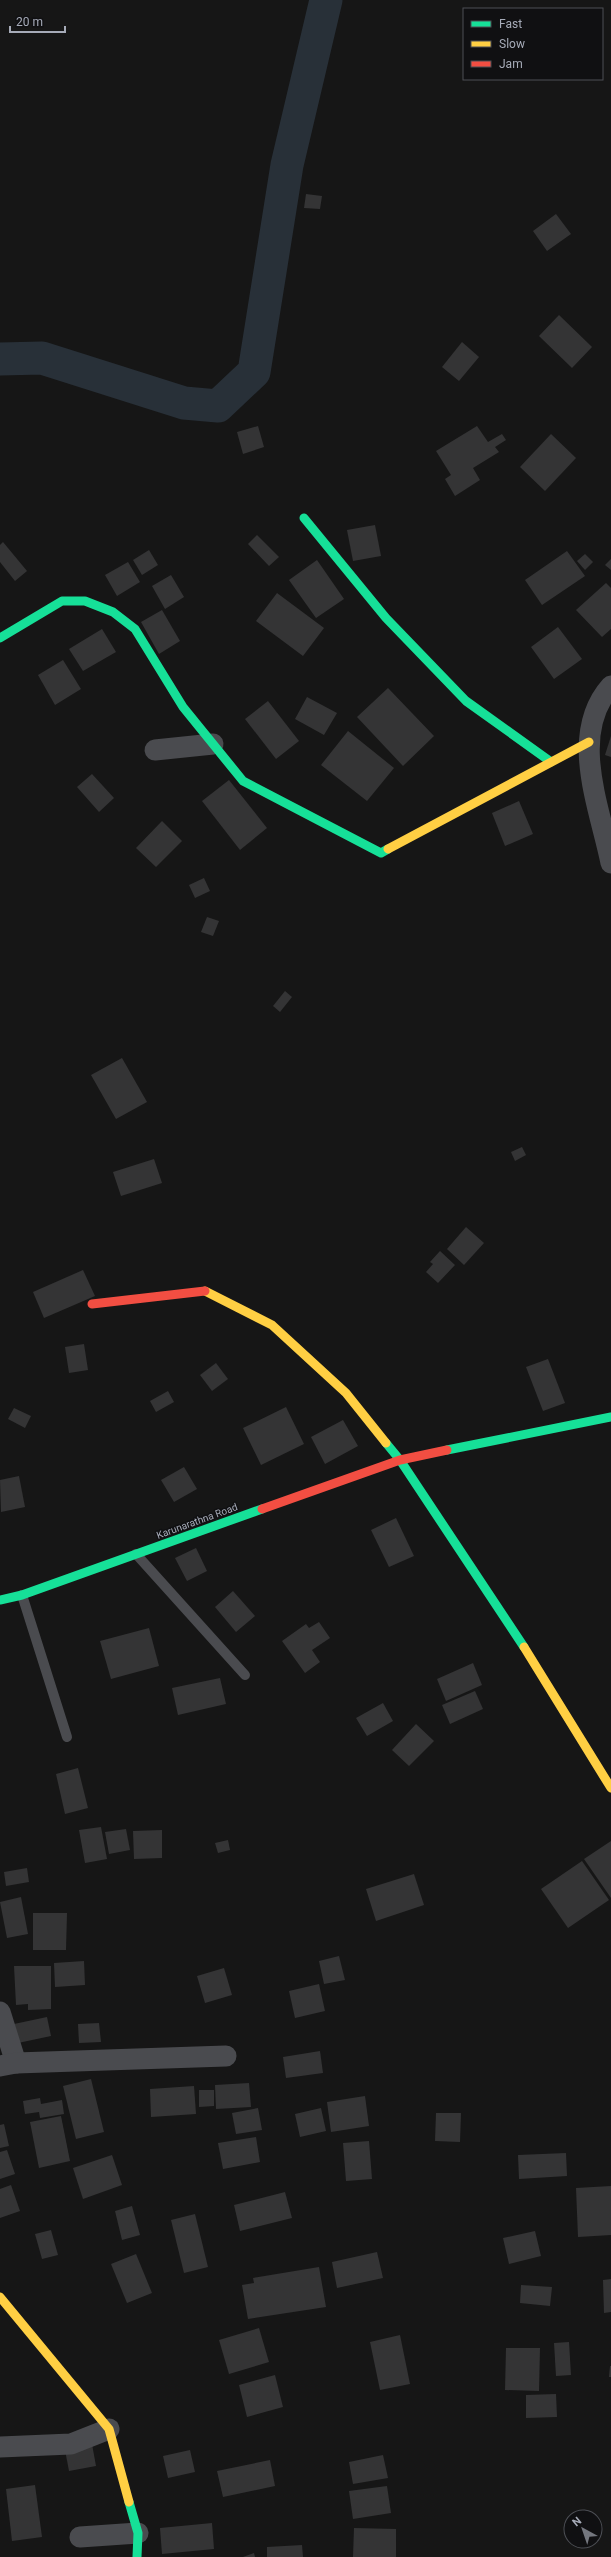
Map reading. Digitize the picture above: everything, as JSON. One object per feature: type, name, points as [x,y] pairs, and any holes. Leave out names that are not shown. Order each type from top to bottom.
[{"type":"street","points":[[304,518],[386,618],[466,701],[551,762]]},
{"type":"street","points":[[0,638],[62,601],[85,601],[113,612],[135,630],[183,707],[243,782],[381,852],[589,742]]},
{"type":"street","points":[[611,686],[595,710],[589,742],[602,794],[603,821],[611,863]]},
{"type":"street","points":[[155,750],[213,744]]},
{"type":"street","points":[[92,1304],[207,1291],[272,1325],[346,1393],[400,1460],[546,1681],[611,1788]]},
{"type":"street","name":"Karunarathna Road","points":[[0,1600],[22,1595],[400,1460],[611,1418]]},
{"type":"street","points":[[0,2012],[8,2065],[226,2056]]},
{"type":"street","points":[[0,2298],[109,2429],[138,2534],[137,2557]]},
{"type":"street","points":[[0,2447],[72,2444],[109,2429]]},
{"type":"street","points":[[80,2537],[138,2534]]},
{"type":"lane","points":[[136,1554],[245,1675]]},
{"type":"lane","points":[[22,1595],[67,1737]]},
{"type":"building","points":[[306,194],[322,196],[320,209],[304,208]]},
{"type":"building","points":[[556,214],[571,234],[547,251],[533,231]]},
{"type":"building","points":[[559,315],[592,347],[572,368],[539,336]]},
{"type":"building","points":[[462,342],[479,357],[459,381],[442,367]]},
{"type":"building","points":[[258,426],[264,447],[243,454],[237,432]]},
{"type":"building","points":[[477,426],[488,442],[502,434],[506,440],[495,447],[499,452],[473,468],[480,480],[455,496],[445,479],[451,475],[436,451]]},
{"type":"building","points":[[551,434],[576,458],[545,491],[520,467]]},
{"type":"building","points":[[375,525],[381,556],[353,561],[347,530]]},
{"type":"building","points":[[257,535],[279,557],[269,566],[248,544]]},
{"type":"building","points":[[3,542],[27,571],[15,581],[0,562],[0,545]]},
{"type":"building","points":[[149,550],[158,565],[142,575],[133,560]]},
{"type":"building","points":[[567,551],[585,576],[542,605],[525,580]]},
{"type":"building","points":[[585,554],[593,562],[585,570],[577,561]]},
{"type":"building","points":[[611,559],[611,570],[605,565]]},
{"type":"building","points":[[317,560],[344,599],[316,618],[289,580]]},
{"type":"building","points":[[128,562],[140,582],[117,596],[105,575]]},
{"type":"building","points":[[171,575],[184,597],[165,609],[152,586]]},
{"type":"building","points":[[606,583],[611,588],[611,629],[602,637],[576,610]]},
{"type":"building","points":[[277,593],[324,628],[303,656],[256,621]]},
{"type":"building","points":[[162,610],[180,641],[159,654],[141,622]]},
{"type":"building","points":[[558,627],[582,659],[554,679],[531,647]]},
{"type":"building","points":[[102,629],[116,652],[83,671],[69,649]]},
{"type":"building","points":[[63,660],[81,689],[55,705],[38,675]]},
{"type":"building","points":[[388,688],[434,736],[403,766],[357,717]]},
{"type":"building","points":[[307,697],[337,713],[324,735],[295,719]]},
{"type":"building","points":[[268,701],[299,741],[276,759],[245,719]]},
{"type":"building","points":[[348,731],[394,768],[367,801],[321,765]]},
{"type":"building","points":[[611,736],[611,757],[605,755]]},
{"type":"building","points":[[92,774],[114,798],[99,812],[77,787]]},
{"type":"building","points":[[229,780],[267,828],[240,850],[202,801]]},
{"type":"building","points":[[519,801],[533,834],[505,846],[492,813]]},
{"type":"building","points":[[162,821],[182,841],[156,867],[136,848]]},
{"type":"building","points":[[204,878],[210,891],[195,898],[189,885]]},
{"type":"building","points":[[207,917],[219,921],[213,936],[201,932]]},
{"type":"building","points":[[285,991],[292,997],[280,1012],[273,1006]]},
{"type":"building","points":[[122,1058],[147,1102],[116,1119],[91,1075]]},
{"type":"building","points":[[522,1147],[526,1155],[515,1161],[511,1152]]},
{"type":"building","points":[[154,1159],[162,1183],[121,1196],[113,1172]]},
{"type":"building","points":[[466,1227],[484,1243],[464,1265],[447,1249]]},
{"type":"building","points":[[440,1251],[455,1265],[438,1283],[426,1272],[433,1264],[430,1262]]},
{"type":"building","points":[[83,1270],[95,1296],[44,1318],[33,1292]]},
{"type":"building","points":[[84,1344],[88,1370],[69,1373],[65,1347]]},
{"type":"building","points":[[548,1359],[565,1403],[543,1411],[526,1367]]},
{"type":"building","points":[[216,1363],[228,1379],[212,1391],[200,1375]]},
{"type":"building","points":[[168,1391],[174,1402],[156,1412],[150,1401]]},
{"type":"building","points":[[286,1407],[304,1444],[261,1465],[243,1428]]},
{"type":"building","points":[[14,1408],[31,1416],[25,1428],[8,1419]]},
{"type":"building","points":[[343,1420],[358,1446],[325,1464],[311,1437]]},
{"type":"building","points":[[184,1467],[197,1489],[174,1502],[161,1480]]},
{"type":"building","points":[[19,1476],[25,1507],[1,1512],[0,1480]]},
{"type":"building","points":[[396,1518],[414,1556],[389,1567],[371,1530]]},
{"type":"building","points":[[196,1548],[207,1571],[187,1581],[175,1558]]},
{"type":"building","points":[[233,1591],[255,1616],[236,1632],[215,1607]]},
{"type":"building","points":[[319,1622],[330,1638],[312,1650],[320,1662],[305,1673],[282,1641],[306,1624],[309,1628]]},
{"type":"building","points":[[149,1628],[159,1666],[111,1679],[100,1641]]},
{"type":"building","points":[[473,1663],[482,1685],[446,1701],[437,1679]]},
{"type":"building","points":[[220,1678],[226,1704],[178,1715],[172,1688]]},
{"type":"building","points":[[475,1691],[483,1709],[450,1724],[442,1705]]},
{"type":"building","points":[[383,1703],[393,1721],[367,1736],[356,1718]]},
{"type":"building","points":[[416,1724],[434,1741],[409,1766],[392,1750]]},
{"type":"building","points":[[78,1768],[88,1808],[65,1814],[56,1774]]},
{"type":"building","points":[[101,1827],[107,1859],[85,1863],[79,1830]]},
{"type":"building","points":[[126,1829],[130,1850],[109,1854],[105,1832]]},
{"type":"building","points":[[162,1830],[162,1858],[134,1859],[133,1831]]},
{"type":"building","points":[[228,1840],[230,1850],[218,1853],[215,1843]]},
{"type":"building","points":[[611,1841],[611,1898],[584,1859]]},
{"type":"building","points":[[582,1861],[609,1900],[568,1928],[541,1889]]},
{"type":"building","points":[[27,1868],[29,1882],[6,1886],[4,1872]]},
{"type":"building","points":[[414,1874],[424,1905],[376,1921],[366,1889]]},
{"type":"building","points":[[21,1897],[28,1934],[7,1938],[0,1902]]},
{"type":"building","points":[[33,1913],[67,1913],[66,1950],[33,1950]]},
{"type":"building","points":[[339,1956],[345,1980],[324,1984],[319,1961]]},
{"type":"building","points":[[84,1961],[85,1985],[55,1987],[54,1963]]},
{"type":"building","points":[[14,1966],[51,1966],[51,2009],[28,2010],[28,2004],[16,2005]]},
{"type":"building","points":[[224,1968],[232,1995],[205,2003],[197,1976]]},
{"type":"building","points":[[319,1984],[325,2011],[295,2018],[289,1991]]},
{"type":"building","points":[[47,2017],[51,2036],[18,2043],[14,2024]]},
{"type":"building","points":[[99,2023],[101,2042],[79,2043],[78,2024]]},
{"type":"building","points":[[320,2051],[323,2073],[286,2078],[283,2057]]},
{"type":"building","points":[[91,2079],[104,2132],[76,2139],[63,2086]]},
{"type":"building","points":[[249,2083],[251,2107],[216,2109],[215,2085]]},
{"type":"building","points":[[194,2086],[196,2114],[151,2117],[150,2089]]},
{"type":"building","points":[[199,2090],[214,2090],[214,2106],[199,2107]]},
{"type":"building","points":[[365,2096],[369,2126],[331,2132],[327,2102]]},
{"type":"building","points":[[40,2098],[41,2104],[62,2100],[64,2114],[40,2118],[39,2112],[25,2114],[23,2101]]},
{"type":"building","points":[[258,2108],[262,2130],[236,2134],[232,2113]]},
{"type":"building","points":[[321,2108],[326,2131],[300,2137],[295,2114]]},
{"type":"building","points":[[436,2113],[461,2113],[460,2142],[435,2141]]},
{"type":"building","points":[[61,2116],[70,2161],[39,2168],[30,2122]]},
{"type":"building","points":[[4,2124],[9,2146],[0,2148],[0,2125]]},
{"type":"building","points":[[256,2137],[260,2162],[223,2169],[218,2143]]},
{"type":"building","points":[[369,2141],[372,2179],[346,2181],[343,2143]]},
{"type":"building","points":[[7,2150],[15,2174],[0,2179],[0,2152]]},
{"type":"building","points":[[566,2153],[567,2176],[519,2179],[518,2155]]},
{"type":"building","points":[[112,2155],[122,2185],[83,2199],[73,2168]]},
{"type":"building","points":[[11,2185],[20,2211],[0,2218],[0,2189]]},
{"type":"building","points":[[611,2186],[611,2235],[578,2237],[576,2188]]},
{"type":"building","points":[[285,2192],[292,2218],[240,2231],[234,2205]]},
{"type":"building","points":[[132,2206],[140,2235],[122,2240],[115,2211]]},
{"type":"building","points":[[195,2214],[208,2267],[184,2273],[171,2220]]},
{"type":"building","points":[[51,2230],[58,2255],[42,2259],[35,2234]]},
{"type":"building","points":[[535,2231],[541,2256],[509,2264],[503,2238]]},
{"type":"building","points":[[377,2252],[383,2278],[337,2288],[332,2262]]},
{"type":"building","points":[[136,2254],[152,2293],[127,2303],[111,2264]]},
{"type":"building","points":[[319,2267],[326,2307],[248,2319],[242,2285],[254,2283],[253,2278]]},
{"type":"building","points":[[611,2279],[611,2312],[604,2313],[603,2280]]},
{"type":"building","points":[[521,2285],[552,2287],[550,2306],[520,2303]]},
{"type":"building","points":[[259,2328],[269,2362],[229,2374],[219,2340]]},
{"type":"building","points":[[400,2335],[410,2384],[380,2390],[370,2342]]},
{"type":"building","points":[[569,2342],[571,2375],[556,2376],[554,2343]]},
{"type":"building","points":[[506,2348],[540,2348],[539,2391],[505,2390]]},
{"type":"building","points":[[610,2366],[611,2377],[609,2377]]},
{"type":"building","points":[[275,2375],[283,2407],[247,2417],[239,2385]]},
{"type":"building","points":[[556,2394],[557,2417],[526,2418],[526,2395]]},
{"type":"building","points":[[92,2444],[96,2466],[69,2471],[65,2450]]},
{"type":"building","points":[[190,2450],[195,2472],[168,2478],[163,2456]]},
{"type":"building","points":[[383,2455],[388,2478],[353,2484],[349,2462]]},
{"type":"building","points":[[270,2460],[275,2486],[223,2497],[217,2471]]},
{"type":"building","points":[[35,2485],[42,2537],[12,2541],[6,2489]]},
{"type":"building","points":[[387,2486],[391,2513],[353,2519],[349,2491]]},
{"type":"building","points":[[212,2523],[214,2549],[162,2554],[160,2528]]},
{"type":"building","points":[[354,2528],[396,2529],[396,2557],[353,2557]]},
{"type":"building","points":[[302,2545],[303,2557],[267,2557],[267,2547]]},
{"type":"building","points":[[254,2553],[255,2557],[243,2557]]},
{"type":"waterway","points":[[0,359],[42,358],[184,403],[218,406],[254,372],[287,165],[326,0]]},
{"type":"traffic: fast","points":[[304,518],[386,618],[466,701],[551,762]]},
{"type":"traffic: fast","points":[[0,638],[62,601],[85,601],[113,612],[135,629],[183,707],[243,781],[381,853],[388,849]]},
{"type":"traffic: fast","points":[[447,1450],[611,1417]]},
{"type":"traffic: fast","points":[[386,1443],[400,1460],[524,1647]]},
{"type":"traffic: fast","points":[[0,1600],[22,1595],[262,1509]]},
{"type":"traffic: fast","points":[[129,2502],[138,2533],[137,2557]]},
{"type":"traffic: slow","points":[[388,849],[589,742]]},
{"type":"traffic: slow","points":[[205,1291],[272,1325],[346,1393],[386,1443]]},
{"type":"traffic: slow","points":[[524,1647],[611,1788]]},
{"type":"traffic: slow","points":[[0,2297],[109,2429],[129,2502]]},
{"type":"traffic: jam","points":[[92,1304],[205,1291]]},
{"type":"traffic: jam","points":[[262,1509],[400,1460],[447,1450]]}]
